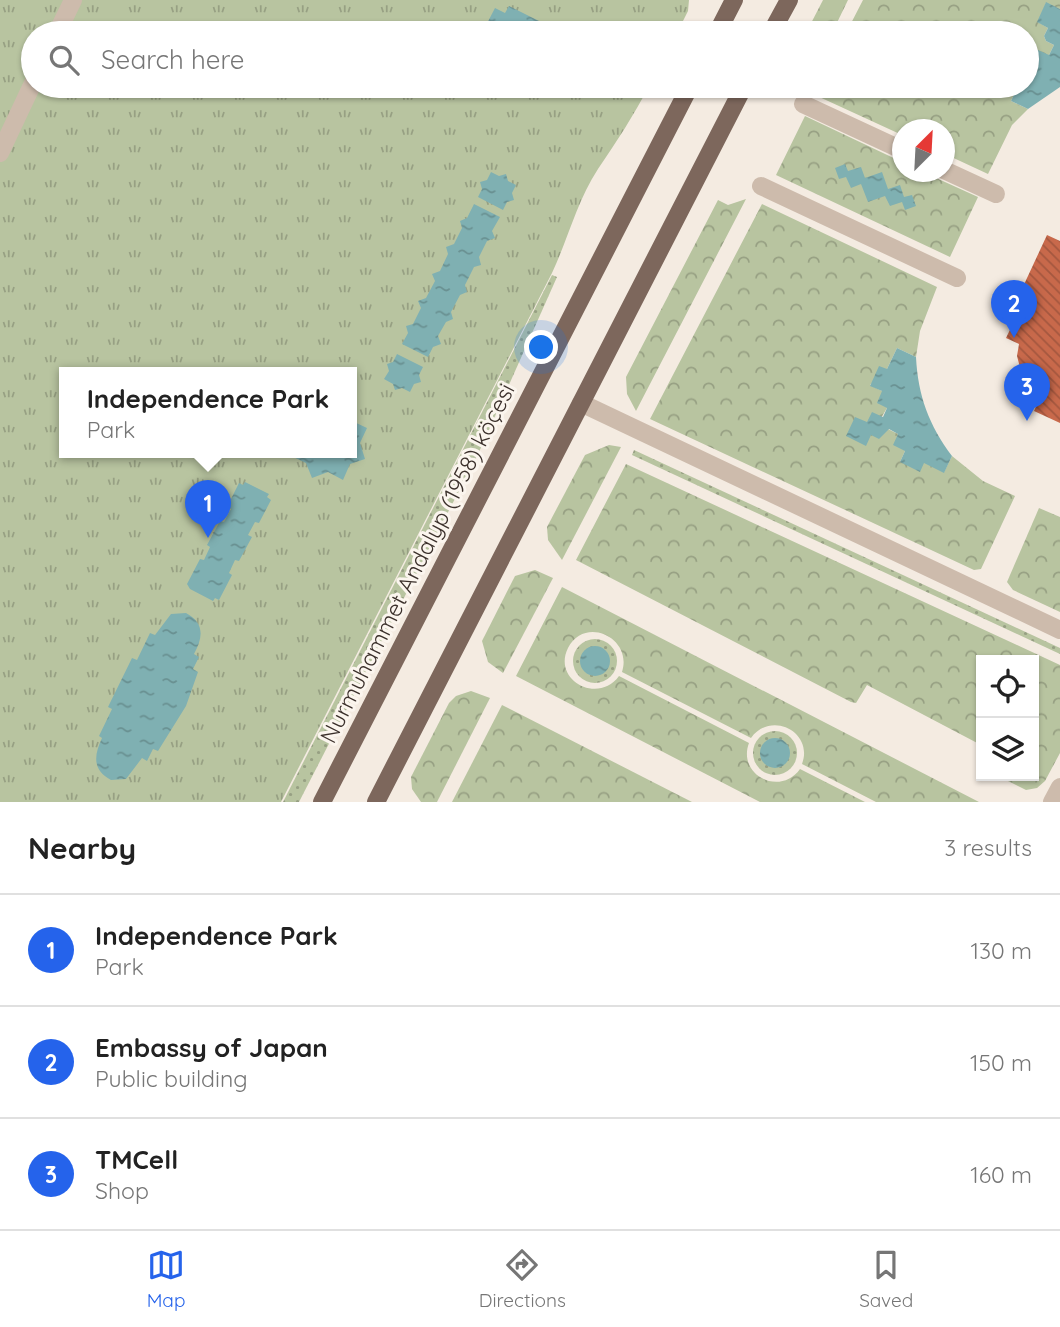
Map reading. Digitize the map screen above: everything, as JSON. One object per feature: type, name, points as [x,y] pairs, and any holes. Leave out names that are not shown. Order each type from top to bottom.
[{"type":"main road","points":[[723,21],[734,0]]},
{"type":"main road","points":[[778,21],[788,3]]},
{"type":"main road","name":"Nurmuhammet Andalyp (1958) köçesi","points":[[322,802],[684,98]]},
{"type":"main road","points":[[382,800],[738,98]]},
{"type":"street","points":[[63,21],[73,0]]},
{"type":"street","points":[[0,153],[26,98]]},
{"type":"street","points":[[803,104],[892,145]]},
{"type":"street","points":[[955,175],[996,194]]},
{"type":"street","points":[[761,186],[957,278]]},
{"type":"street","points":[[581,403],[1060,630]]},
{"type":"street","points":[[1052,802],[1060,788]]},
{"type":"green space","points":[[0,0],[689,0],[683,21],[21,21],[21,98],[642,98],[591,181],[552,273],[281,802],[0,802]]},
{"type":"green space","points":[[823,0],[848,0],[838,21],[812,21]]},
{"type":"green space","points":[[863,0],[1060,0],[1060,9],[1046,3],[1038,21],[852,21]]},
{"type":"green space","points":[[1039,23],[1048,28],[1044,36],[1046,41],[1054,45],[1049,55],[1039,59]]},
{"type":"green space","points":[[822,98],[1012,98],[1011,101],[1028,109],[1012,125],[988,174],[955,159],[955,119],[892,119],[892,130]]},
{"type":"green space","points":[[805,116],[892,157],[892,182],[945,182],[978,197],[950,257],[776,175]]},
{"type":"green space","points":[[746,199],[636,411],[627,394],[626,377],[718,200],[728,205]]},
{"type":"green space","points":[[762,204],[937,287],[920,331],[916,357],[897,348],[887,369],[870,385],[882,391],[887,408],[871,435],[888,429],[898,434],[905,451],[900,462],[924,462],[944,472],[952,456],[983,481],[1015,496],[981,569],[974,570],[650,419]]},
{"type":"green space","points":[[552,275],[557,277],[479,452],[299,802],[283,802]]},
{"type":"green space","points":[[609,445],[621,447],[562,560],[548,540],[547,527],[585,455]]},
{"type":"green space","points":[[634,450],[1060,648],[1060,654],[632,455]]},
{"type":"green space","points":[[626,464],[1038,655],[976,655],[976,742],[867,685],[856,703],[851,702],[576,560]]},
{"type":"green space","points":[[1039,508],[1060,517],[1060,612],[1013,590],[1007,582]]},
{"type":"green space","points":[[535,570],[553,578],[503,673],[488,662],[482,641],[515,576]]},
{"type":"green space","points":[[562,587],[979,802],[876,802],[802,764],[802,742],[789,728],[769,726],[759,730],[751,738],[622,672],[624,660],[621,649],[606,635],[585,633],[576,638],[568,648],[565,660],[566,670],[580,685],[600,688],[619,676],[749,743],[749,764],[762,778],[772,782],[782,781],[792,777],[800,769],[865,802],[760,802],[516,676]]},
{"type":"green space","points":[[595,639],[611,645],[617,661],[611,677],[595,683],[579,677],[573,661],[579,645]]},
{"type":"green space","points":[[1039,655],[1060,665],[1060,753],[1045,781],[1037,788],[1026,790],[1008,781],[1039,781]]},
{"type":"green space","points":[[471,691],[490,698],[437,802],[421,802],[412,789],[411,777],[449,703],[456,696]]},
{"type":"green space","points":[[502,705],[692,802],[452,802]]},
{"type":"green space","points":[[775,731],[791,737],[797,753],[791,769],[775,775],[759,769],[753,753],[759,737]]},
{"type":"water","points":[[1046,2],[1060,9],[1060,87],[1028,109],[1011,101],[1012,98],[1039,98],[1039,50],[1049,55],[1054,45],[1046,41],[1044,36],[1048,28],[1037,21]]},
{"type":"water","points":[[509,6],[539,21],[488,21],[495,8],[505,13]]},
{"type":"water","points":[[845,164],[848,171],[861,167],[865,178],[882,172],[888,189],[900,185],[904,197],[912,195],[916,206],[905,210],[902,202],[890,206],[885,196],[868,202],[861,184],[851,188],[846,177],[839,179],[835,168]]},
{"type":"water","points":[[491,172],[499,176],[506,174],[508,181],[516,185],[512,193],[514,200],[507,202],[503,210],[478,197],[482,189],[480,182],[487,180]]},
{"type":"water","points":[[474,204],[500,217],[492,231],[495,238],[487,241],[479,257],[481,265],[474,267],[465,285],[467,292],[460,295],[451,312],[453,319],[446,322],[438,336],[441,344],[433,347],[428,357],[402,344],[408,333],[406,326],[413,324],[421,308],[418,301],[426,298],[435,281],[432,274],[440,271],[448,254],[446,247],[454,244],[462,228],[460,221],[467,218]]},
{"type":"water","points":[[897,348],[916,357],[919,385],[926,410],[952,456],[944,473],[924,463],[920,472],[900,462],[905,451],[893,445],[898,434],[889,429],[879,439],[871,435],[866,446],[846,436],[855,417],[867,422],[872,412],[883,417],[887,408],[877,403],[882,391],[870,386],[879,366],[887,369]]},
{"type":"water","points":[[397,354],[423,367],[419,375],[421,382],[414,384],[410,392],[402,388],[395,390],[393,384],[384,379],[389,371],[387,364],[393,362]]},
{"type":"water","points":[[357,423],[367,428],[360,443],[365,459],[350,464],[343,480],[328,472],[312,478],[306,463],[295,458],[357,458]]},
{"type":"water","points":[[245,482],[269,494],[267,497],[271,500],[259,523],[255,522],[248,535],[252,537],[239,561],[235,560],[229,573],[232,575],[219,600],[215,598],[213,601],[190,589],[187,584],[200,559],[204,560],[210,547],[207,545],[220,521],[224,522],[231,509],[227,507],[239,483],[243,485]]},
{"type":"water","points":[[186,613],[197,621],[201,631],[194,654],[199,657],[193,669],[198,672],[186,706],[158,751],[153,749],[147,761],[142,758],[126,779],[111,780],[100,772],[96,762],[102,738],[99,736],[112,709],[108,707],[132,658],[137,660],[150,633],[155,635],[171,614]]},
{"type":"water","points":[[595,646],[606,650],[610,661],[606,672],[595,676],[584,672],[580,661],[584,650]]},
{"type":"water","points":[[775,738],[786,742],[790,753],[786,764],[775,768],[764,764],[760,753],[764,742]]},
{"type":"building","points":[[1047,235],[1060,241],[1060,423],[1034,411],[1041,396],[1023,379],[1017,356],[1019,344],[1006,338],[1020,309],[1014,306]]},
{"type":"place","name":"Embassy of Japan","points":[[1014,338]]},
{"type":"place","name":"TMCell","points":[[1027,421]]},
{"type":"place","name":"Independence Park","points":[[208,538]]}]
